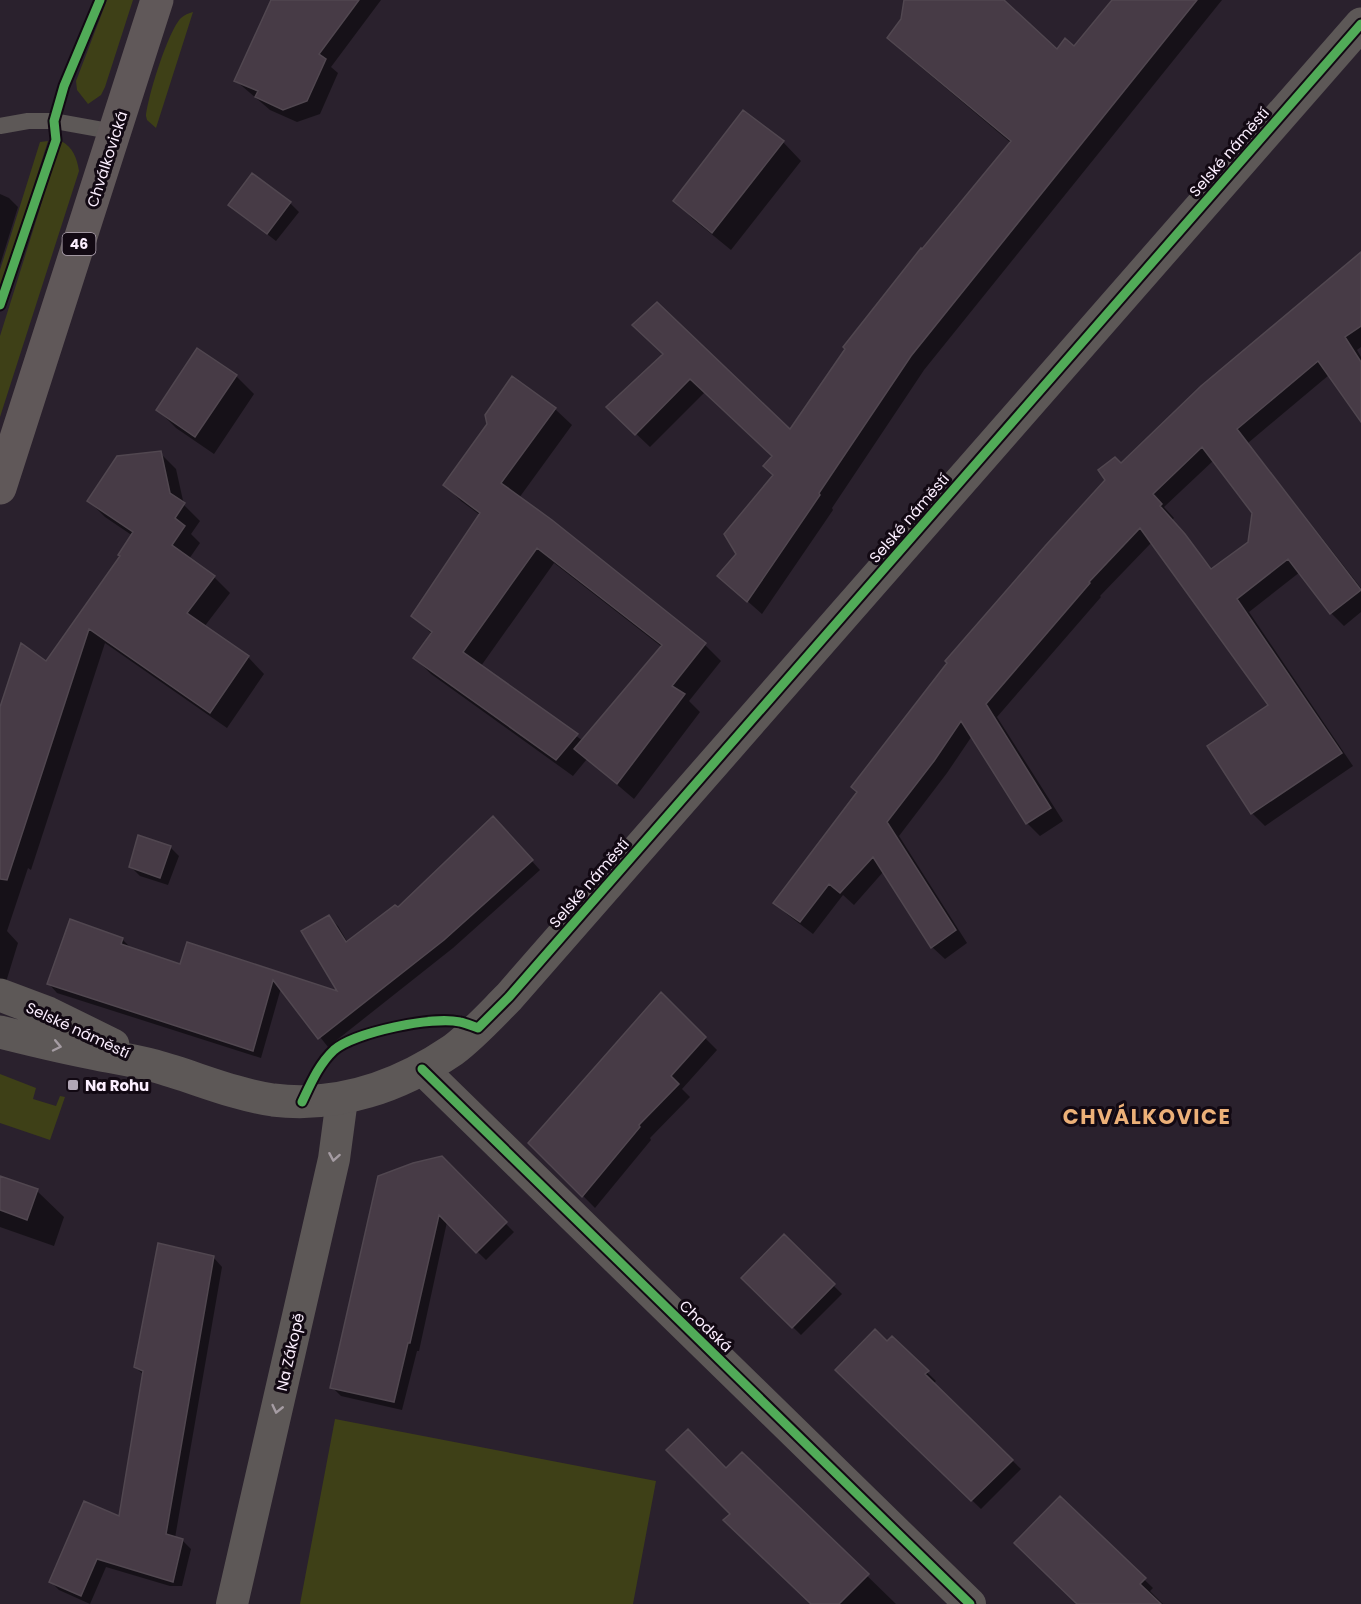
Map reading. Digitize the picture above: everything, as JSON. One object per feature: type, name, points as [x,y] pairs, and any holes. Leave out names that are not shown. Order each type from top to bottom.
[{"type":"main road","name":"Chválkovická","points":[[0,488],[157,0]]},
{"type":"street","name":"Selské náměstí","points":[[0,1032],[45,1044],[155,1066],[223,1089],[272,1100],[294,1102],[342,1099],[392,1084],[422,1069],[453,1049],[509,997],[1361,24]]},
{"type":"street","name":"Selské náměstí","points":[[0,995],[48,1013],[155,1066]]},
{"type":"street","name":"Chodská","points":[[422,1069],[970,1604]]},
{"type":"street","name":"Na Zákopě","points":[[232,1604],[334,1159],[342,1099]]},
{"type":"lane","points":[[0,126],[28,121],[54,121],[116,132]]},
{"type":"green space","points":[[107,0],[133,0],[105,87],[101,95],[88,104],[77,90],[76,81]]},
{"type":"green space","points":[[193,12],[156,128],[146,116],[159,64],[176,25],[182,17]]},
{"type":"green space","points":[[48,141],[0,291],[0,270],[40,142]]},
{"type":"green space","points":[[61,141],[74,153],[79,171],[0,417],[0,336]]},
{"type":"green space","points":[[0,1074],[36,1088],[33,1099],[56,1106],[60,1096],[65,1097],[50,1140],[0,1123]]},
{"type":"green space","points":[[335,1419],[656,1481],[633,1604],[300,1604]]},
{"type":"building","points":[[271,0],[359,0],[319,54],[326,59],[307,101],[283,110],[255,97],[258,91],[234,81]]},
{"type":"building","points":[[904,0],[1004,0],[1057,49],[1065,38],[1074,46],[1112,0],[1197,0],[911,356],[747,602],[717,576],[736,554],[724,534],[773,475],[763,466],[772,456],[690,379],[635,435],[606,407],[663,354],[632,325],[657,302],[790,429],[845,349],[843,347],[921,248],[1011,141],[887,38],[901,19]]},
{"type":"building","points":[[743,110],[784,141],[712,233],[673,201]]},
{"type":"building","points":[[252,173],[291,202],[267,234],[228,205]]},
{"type":"building","points":[[1361,252],[1361,326],[1345,337],[1361,362],[1361,422],[1318,361],[1237,429],[1361,590],[1330,614],[1288,559],[1237,599],[1342,753],[1251,814],[1207,746],[1268,705],[1140,528],[1089,582],[986,704],[1051,808],[1026,824],[961,721],[934,761],[887,822],[956,930],[931,948],[873,857],[840,893],[829,884],[800,922],[773,903],[857,792],[851,787],[947,663],[945,661],[1105,480],[1098,470],[1115,457],[1121,463],[1201,386]],"holes":[[[1202,447],[1252,513],[1248,542],[1211,569],[1185,534],[1160,506],[1162,504],[1153,494]]]},
{"type":"building","points":[[197,348],[237,375],[195,437],[156,410]]},
{"type":"building","points":[[512,376],[556,408],[501,483],[552,520],[706,643],[672,686],[685,694],[617,784],[574,749],[662,645],[537,548],[463,652],[578,734],[556,760],[413,658],[432,632],[411,616],[480,513],[443,485],[487,424],[485,415]]},
{"type":"building","points":[[161,451],[170,493],[185,503],[175,518],[185,526],[172,545],[215,576],[187,613],[249,656],[210,713],[89,629],[7,880],[0,879],[0,707],[21,643],[46,661],[120,556],[118,555],[133,532],[87,501],[117,456]]},
{"type":"building","points":[[493,816],[533,860],[444,940],[318,1039],[273,980],[253,1051],[47,984],[70,919],[123,938],[121,944],[180,964],[187,942],[337,991],[301,931],[329,915],[346,942],[395,905],[398,907]]},
{"type":"building","points":[[138,835],[171,846],[160,878],[129,867]]},
{"type":"building","points":[[661,992],[706,1037],[671,1076],[679,1084],[639,1125],[640,1127],[582,1197],[528,1143]]},
{"type":"building","points":[[442,1156],[507,1222],[476,1253],[439,1215],[394,1402],[330,1388],[378,1176],[413,1163]]},
{"type":"building","points":[[0,1176],[38,1189],[27,1220],[0,1210]]},
{"type":"building","points":[[784,1234],[835,1284],[792,1328],[741,1278]]},
{"type":"building","points":[[158,1243],[214,1256],[166,1534],[183,1539],[173,1582],[97,1559],[81,1596],[49,1582],[84,1501],[119,1516],[143,1371],[134,1367]]},
{"type":"building","points":[[875,1329],[887,1341],[892,1336],[929,1371],[925,1374],[1013,1460],[971,1501],[835,1370]]},
{"type":"building","points":[[688,1429],[726,1468],[742,1452],[869,1574],[839,1604],[811,1604],[723,1520],[730,1514],[666,1450]]},
{"type":"building","points":[[1060,1496],[1146,1578],[1140,1584],[1161,1604],[1077,1604],[1014,1543]]},
{"type":"cycle path","points":[[0,305],[56,140],[54,121],[64,86],[100,0]]},
{"type":"cycle path","points":[[302,1102],[324,1061],[344,1043],[414,1023],[448,1021],[478,1028],[509,997],[1361,24]]},
{"type":"cycle path","points":[[422,1069],[970,1604]]},
{"type":"place","name":"Na Rohu","points":[[73,1085]]},
{"type":"district","name":"CHVÁLKOVICE","points":[[1147,1116]]}]
